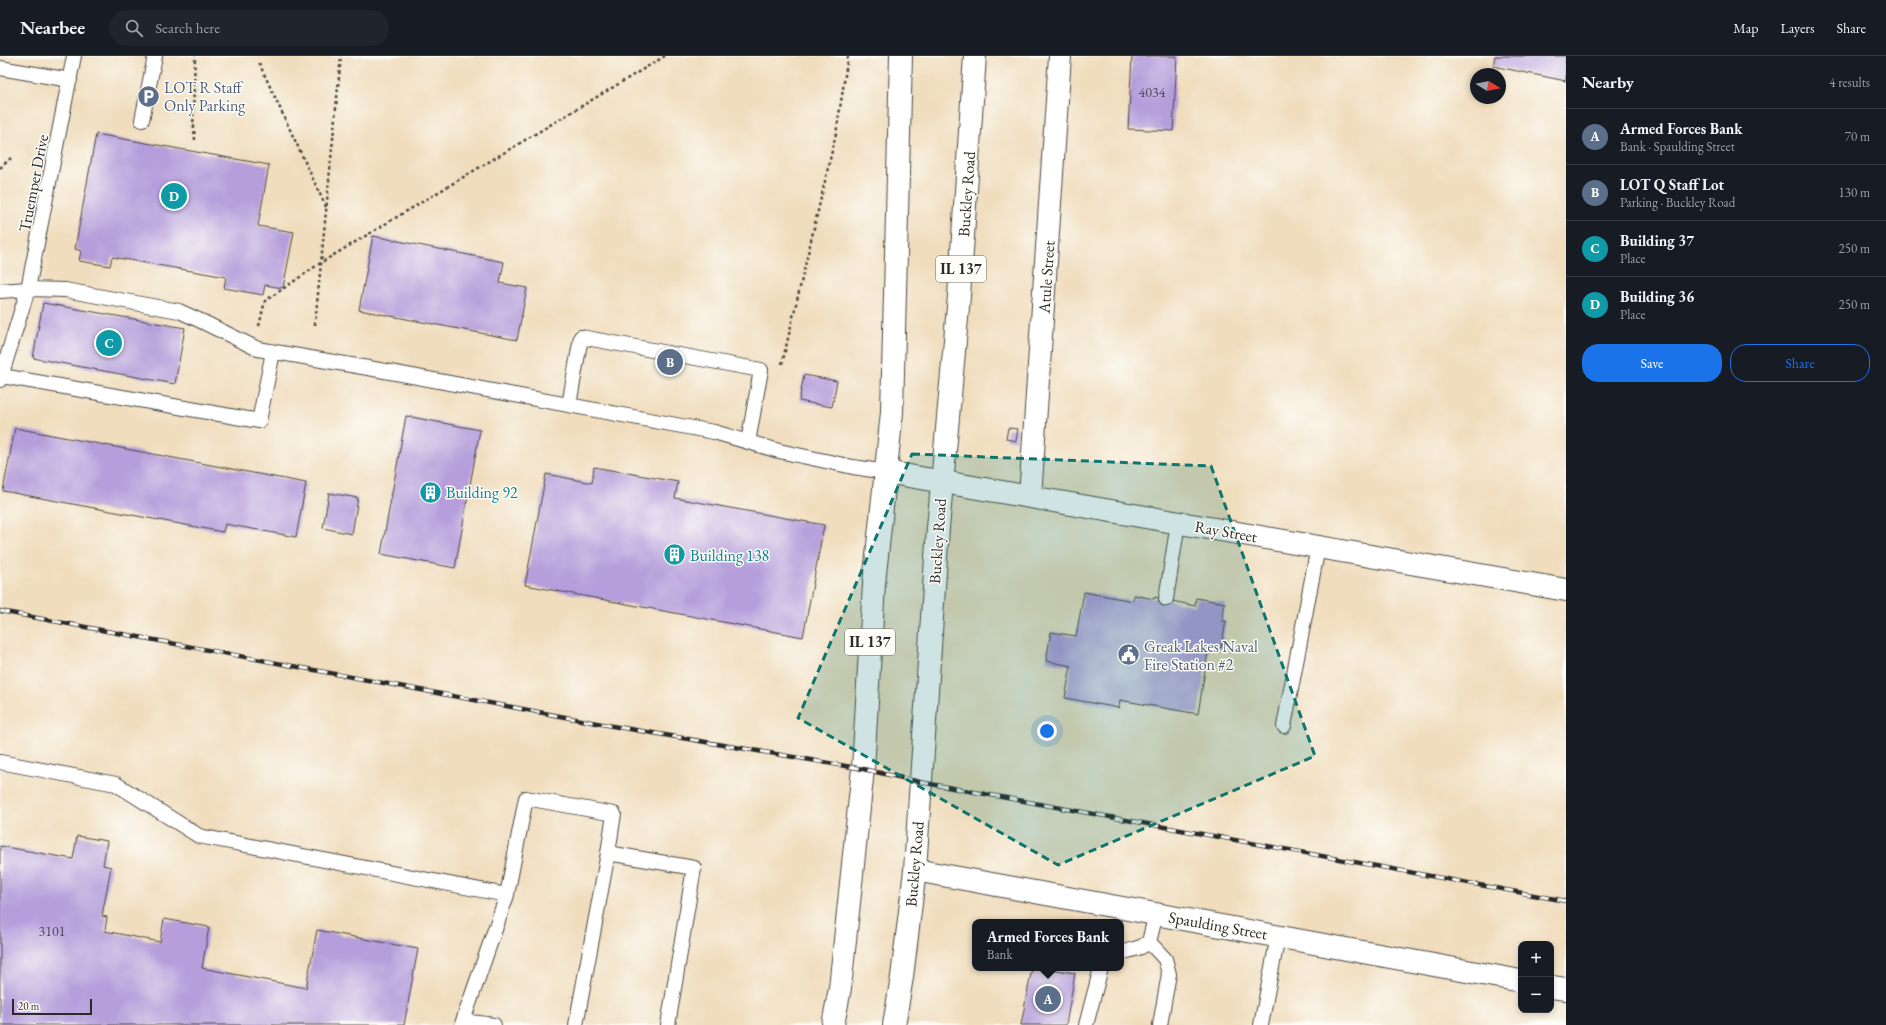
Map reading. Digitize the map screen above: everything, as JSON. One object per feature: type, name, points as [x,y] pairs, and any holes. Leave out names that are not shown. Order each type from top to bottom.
[{"type":"main road","name":"IL 137","points":[[833,1025],[840,988],[863,769],[874,584],[892,412],[901,56]]},
{"type":"main road","name":"Buckley Road","points":[[894,1025],[902,977],[915,870],[942,481],[959,296],[974,56]]},
{"type":"main road","name":"Atule Street","points":[[1030,497],[1060,56]]},
{"type":"main road","name":"Ray Street","points":[[886,472],[1566,590]]},
{"type":"main road","name":"Spaulding Street","points":[[915,870],[1518,980]]},
{"type":"main road","points":[[1554,987],[1566,989]]},
{"type":"lane","name":"Truemper Drive","points":[[1,378],[28,289],[74,56]]},
{"type":"lane","points":[[142,120],[155,56]]},
{"type":"lane","points":[[0,68],[70,80]]},
{"type":"lane","points":[[0,291],[28,289],[65,290],[178,312],[201,321],[258,349],[714,432],[779,451],[853,467],[886,472]]},
{"type":"lane","points":[[569,405],[581,337],[761,370],[748,442]]},
{"type":"lane","points":[[1,378],[259,421],[273,352]]},
{"type":"lane","points":[[1166,599],[1178,523]]},
{"type":"lane","points":[[1284,726],[1318,548]]},
{"type":"lane","points":[[0,762],[116,784],[199,836],[507,895]]},
{"type":"lane","points":[[494,1025],[463,1023],[507,895],[526,798],[614,814],[576,1025]]},
{"type":"lane","points":[[608,853],[694,868],[668,1025]]},
{"type":"lane","points":[[1124,952],[1141,947],[1149,942],[1156,914]]},
{"type":"lane","points":[[1261,1025],[1278,936]]},
{"type":"lane","points":[[1149,942],[1165,959],[1169,974],[1160,1025]]},
{"type":"lane","points":[[1086,1025],[1100,971]]},
{"type":"path","points":[[195,56],[193,117],[195,140]]},
{"type":"path","points":[[315,325],[341,56]]},
{"type":"path","points":[[258,329],[265,301],[322,262],[665,56]]},
{"type":"path","points":[[781,367],[836,134],[848,56]]},
{"type":"path","points":[[259,63],[327,209]]},
{"type":"path","points":[[0,168],[11,158]]},
{"type":"highlighted area","points":[[912,454],[1211,466],[1315,756],[1058,865],[798,718]]},
{"type":"building","points":[[1132,56],[1177,56],[1173,131],[1128,129]]},
{"type":"building","points":[[1495,56],[1566,56],[1566,81],[1506,68],[1493,66]]},
{"type":"building","points":[[96,134],[269,165],[258,226],[294,232],[283,288],[265,285],[263,295],[224,288],[226,277],[112,257],[110,266],[79,261],[81,251],[75,249]]},
{"type":"building","points":[[373,236],[504,262],[500,283],[527,288],[517,340],[359,310]]},
{"type":"building","points":[[43,303],[185,328],[175,384],[33,358]]},
{"type":"building","points":[[804,375],[837,381],[832,407],[799,401]]},
{"type":"building","name":"Building 92","points":[[406,416],[480,430],[455,568],[381,554]]},
{"type":"building","points":[[15,428],[306,483],[296,537],[225,524],[223,532],[3,491]]},
{"type":"building","points":[[1008,428],[1018,429],[1016,441],[1006,439]]},
{"type":"building","name":"Building 138","points":[[594,467],[678,482],[675,498],[824,525],[803,637],[525,585],[546,474],[592,483]]},
{"type":"building","points":[[329,493],[358,498],[352,534],[323,528]]},
{"type":"building","name":"Greak Lakes Naval Fire Station #2","points":[[1084,592],[1133,601],[1134,595],[1154,599],[1155,597],[1195,606],[1196,598],[1225,603],[1222,621],[1226,621],[1221,648],[1209,646],[1198,714],[1120,700],[1119,708],[1065,698],[1071,666],[1046,661],[1051,632],[1076,636]]},
{"type":"building","points":[[77,836],[107,841],[103,865],[111,867],[102,916],[107,917],[105,931],[160,942],[164,919],[209,927],[202,968],[306,988],[317,930],[418,949],[404,1025],[0,1025],[0,846],[73,859]]},
{"type":"building","points":[[1031,971],[1063,971],[1075,973],[1066,1025],[1021,1025]]},
{"type":"railway","points":[[0,611],[618,727],[863,769],[920,782],[1566,901]]},
{"type":"place","name":"LOT R Staff Only Parking","points":[[148,96]]},
{"type":"place","name":"Building 36","points":[[174,196]]},
{"type":"place","name":"Building 37","points":[[109,343]]},
{"type":"place","name":"LOT Q Staff Lot","points":[[670,362]]},
{"type":"place","name":"Building 92","points":[[431,492]]},
{"type":"place","name":"Building 138","points":[[675,555]]},
{"type":"place","name":"Greak Lakes Naval Fire Station #2","points":[[1128,655]]},
{"type":"place","name":"Armed Forces Bank","points":[[1048,999]]}]
